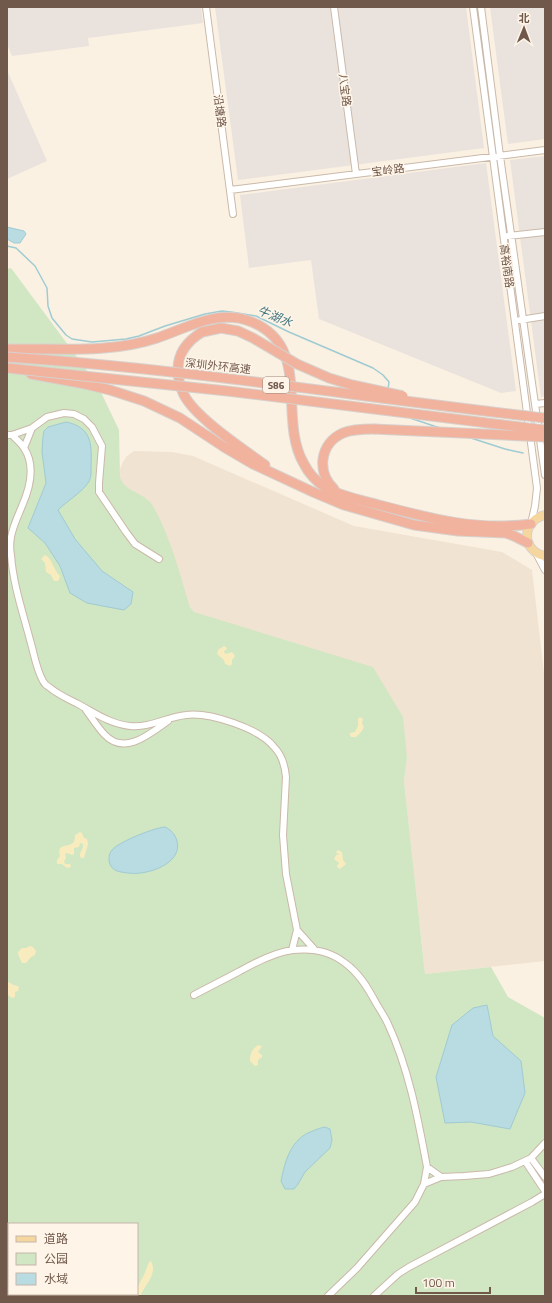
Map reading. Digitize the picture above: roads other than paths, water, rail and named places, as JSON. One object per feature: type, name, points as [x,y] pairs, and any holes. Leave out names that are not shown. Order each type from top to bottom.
[{"type":"highway","points":[[7,349],[90,348],[119,346],[156,338],[195,323],[220,317],[240,318],[250,321],[259,325],[274,336],[281,345],[290,369],[293,430],[299,455],[310,474],[325,487],[362,500],[435,520],[479,525],[510,526],[531,524]]},
{"type":"highway","points":[[281,477],[212,424],[197,411],[185,396],[179,381],[178,364],[180,357],[188,343],[202,332],[221,328],[238,331],[297,364],[329,378],[352,385],[467,410]]},
{"type":"highway","name":"深圳外环高速","points":[[7,357],[42,359],[216,377],[467,410],[545,418]]},
{"type":"highway","points":[[7,368],[33,375],[110,390],[144,401],[180,418],[238,456],[338,503],[399,521],[433,528],[458,531],[506,533],[528,543]]},
{"type":"highway","name":"S86","points":[[7,368],[227,391],[545,430]]},
{"type":"highway","points":[[340,493],[328,482],[324,475],[322,460],[327,446],[337,436],[344,432],[360,429],[374,429],[545,436]]},
{"type":"main road","points":[[545,515],[537,518],[531,524],[527,535],[528,543],[536,553],[545,556]]},
{"type":"street","name":"沿塘路","points":[[206,7],[233,214]]},
{"type":"street","name":"八宝路","points":[[334,7],[356,174]]},
{"type":"street","name":"高裕南路","points":[[473,7],[537,488],[531,524]]},
{"type":"street","name":"高裕南路","points":[[481,7],[500,156],[545,475]]},
{"type":"street","name":"宝岭路","points":[[230,190],[545,150]]},
{"type":"street","points":[[503,237],[545,232]]},
{"type":"street","points":[[514,320],[545,316]]},
{"type":"street","points":[[536,404],[545,403]]},
{"type":"street","points":[[9,435],[32,428],[47,417],[64,413],[74,414],[84,419],[92,427],[102,446],[98,483],[99,492],[135,544],[159,559]]},
{"type":"street","points":[[24,448],[32,428]]},
{"type":"street","points":[[9,435],[24,448],[30,464],[31,474],[29,485],[23,505],[14,524],[11,537],[11,555],[14,578],[37,667],[43,680],[48,687],[110,721],[129,726],[150,725],[174,717],[200,714],[226,720],[262,736],[269,741],[279,754],[285,769],[286,777],[283,835],[284,863],[288,886],[298,930],[314,949]]},
{"type":"street","points":[[536,553],[545,570]]},
{"type":"street","points":[[84,707],[105,736],[117,742],[124,743],[143,739],[174,717]]},
{"type":"street","points":[[292,950],[298,930]]},
{"type":"street","points":[[194,995],[258,961],[292,950],[314,949],[329,954],[344,962],[356,973],[367,985],[388,1022],[409,1080],[427,1167],[424,1184],[415,1202],[402,1218],[357,1268],[328,1296]]},
{"type":"street","points":[[424,1184],[441,1177],[489,1174],[512,1167],[531,1158],[545,1143]]},
{"type":"street","points":[[531,1158],[545,1177]]},
{"type":"street","points":[[525,1161],[545,1191]]},
{"type":"street","points":[[427,1167],[441,1177]]},
{"type":"street","points":[[374,1296],[408,1267],[545,1194]]},
{"type":"water","points":[[7,227],[24,231],[26,234],[20,243],[14,243],[7,239]]},
{"type":"water","points":[[66,422],[81,428],[88,437],[91,450],[91,474],[85,487],[58,510],[75,539],[102,571],[133,592],[131,604],[124,610],[87,603],[70,593],[60,566],[45,543],[28,528],[46,483],[42,452],[44,431],[48,427]]},
{"type":"water","points":[[165,827],[172,832],[177,841],[177,849],[169,862],[162,867],[153,870],[136,873],[118,871],[111,867],[109,860],[110,855],[116,846],[137,836]]},
{"type":"water","points":[[487,1005],[493,1036],[521,1061],[525,1093],[510,1129],[471,1122],[445,1123],[436,1077],[452,1025],[473,1008]]},
{"type":"water","points":[[325,1127],[330,1129],[332,1140],[330,1148],[305,1172],[294,1189],[285,1189],[281,1181],[290,1151],[305,1134]]},
{"type":"water","points":[[50,1295],[130,1295],[129,1296]]},
{"type":"waterway","name":"牛湖水","points":[[7,246],[16,248],[35,266],[47,288],[48,306],[52,318],[66,335],[72,339],[92,342],[126,339],[205,314],[222,311],[231,312],[256,316],[289,332],[373,368],[383,375],[389,382],[388,389]]},
{"type":"waterway","name":"牛湖水","points":[[410,418],[440,428]]},
{"type":"waterway","name":"牛湖水","points":[[471,438],[523,453]]}]
